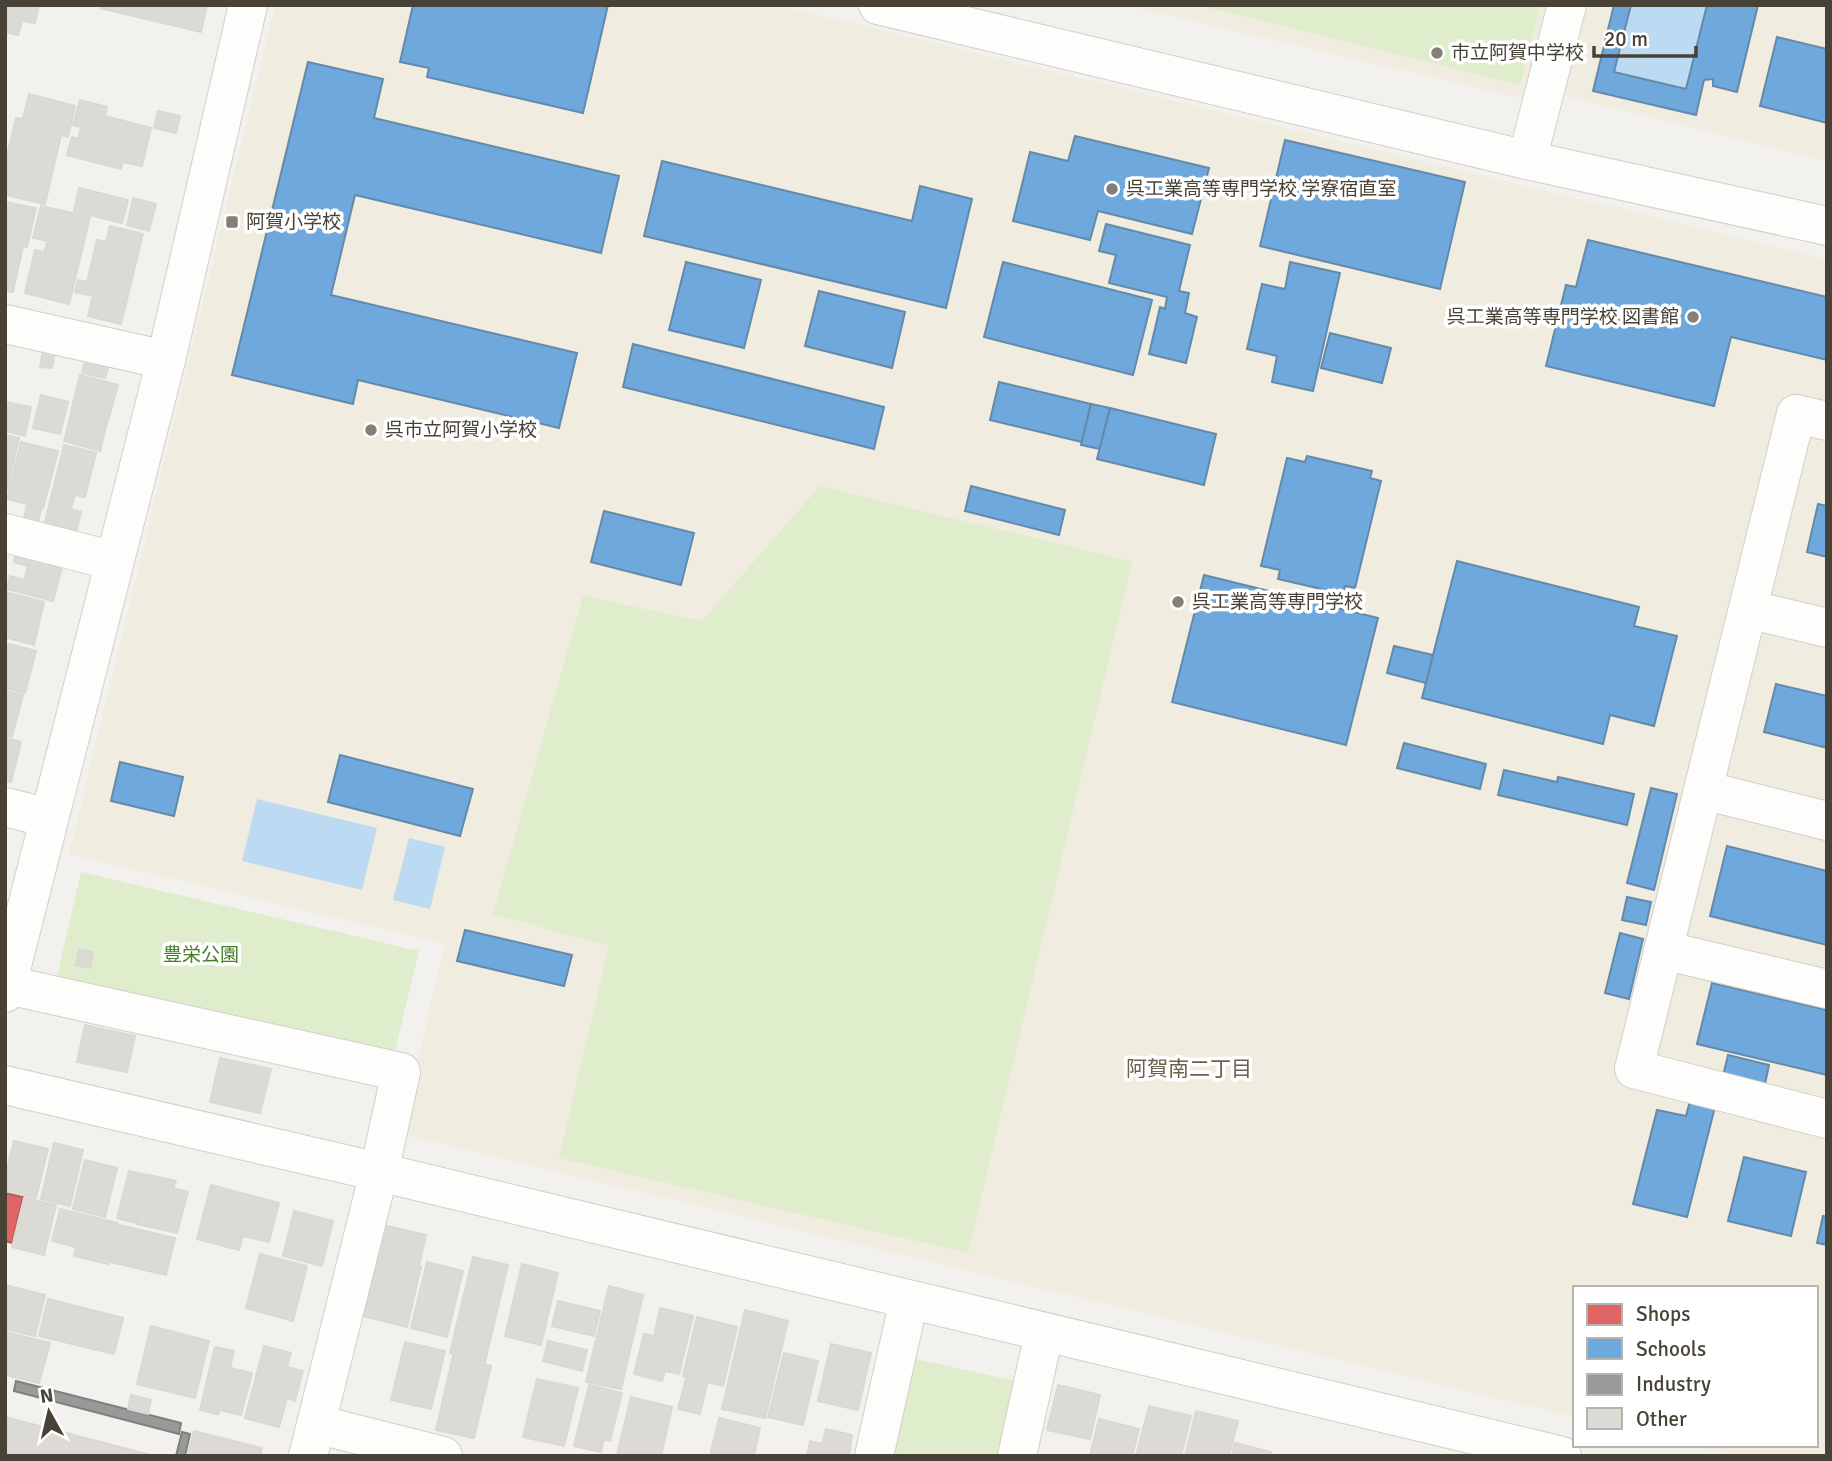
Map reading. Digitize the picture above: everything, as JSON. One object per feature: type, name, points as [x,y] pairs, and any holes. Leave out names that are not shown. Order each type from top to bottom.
[{"type":"street","points":[[248,5],[166,360],[6,989],[401,1072],[379,1172],[312,1440],[443,1456]]},
{"type":"street","points":[[878,5],[1527,160],[1827,226]]},
{"type":"street","points":[[1527,160],[1567,5]]},
{"type":"street","points":[[5,324],[166,360]]},
{"type":"street","points":[[1827,421],[1796,414],[1634,1069],[1827,1119]]},
{"type":"street","points":[[5,533],[114,561]]},
{"type":"street","points":[[1748,609],[1827,628]]},
{"type":"street","points":[[1703,790],[1827,821]]},
{"type":"street","points":[[5,807],[49,818]]},
{"type":"street","points":[[1663,950],[1827,989]]},
{"type":"street","points":[[5,1085],[379,1172],[1559,1456]]},
{"type":"street","points":[[874,1456],[909,1300]]},
{"type":"street","points":[[1017,1456],[1044,1333]]},
{"type":"shaded area","name":"呉工業高等専門学校","points":[[275,5],[778,5],[1827,259],[1827,1456],[1736,1456],[1701,1447],[1818,1447],[1818,1286],[1573,1286],[1573,1417],[400,1134],[445,944],[69,854]]},
{"type":"shaded area","name":"市立阿賀中学校","points":[[1124,5],[1558,5],[1534,101]]},
{"type":"shaded area","points":[[1587,5],[1827,5],[1827,161],[1564,95]]},
{"type":"green space","name":"市立阿賀中学校","points":[[1197,5],[1540,5],[1520,85]]},
{"type":"green space","points":[[820,486],[1132,562],[968,1253],[559,1158],[609,946],[493,914],[583,596],[702,621]]},
{"type":"green space","name":"豊栄公園","points":[[81,872],[419,951],[394,1055],[57,976]]},
{"type":"green space","points":[[916,1359],[1016,1381],[999,1456],[894,1456]]},
{"type":"water","points":[[1631,5],[1707,5],[1686,89],[1614,72]]},
{"type":"water","points":[[257,799],[377,828],[362,890],[242,861]]},
{"type":"water","points":[[409,838],[445,847],[430,909],[393,900]]},
{"type":"building: Shops","points":[[5,1193],[23,1197],[12,1243],[5,1241]]},
{"type":"building: Schools","points":[[413,5],[608,5],[583,113],[427,77],[429,68],[400,62]]},
{"type":"building: Schools","points":[[1614,5],[1631,5],[1614,72],[1686,89],[1707,5],[1758,5],[1737,92],[1713,86],[1713,79],[1704,80],[1696,115],[1593,91]]},
{"type":"building: Schools","points":[[1777,37],[1827,49],[1827,123],[1760,106]]},
{"type":"building: Schools","points":[[308,62],[383,79],[374,118],[619,176],[601,253],[355,195],[331,295],[577,353],[559,428],[358,380],[353,404],[232,375]]},
{"type":"building: Schools","name":"呉工業高等専門学校 学寮宿直室","points":[[1075,136],[1209,168],[1192,234],[1098,211],[1090,240],[1013,221],[1030,152],[1068,161]]},
{"type":"building: Schools","points":[[1285,140],[1465,182],[1440,289],[1260,246]]},
{"type":"building: Schools","points":[[662,161],[912,221],[920,186],[972,199],[946,308],[644,236]]},
{"type":"building: Schools","points":[[1106,224],[1190,245],[1179,291],[1189,293],[1185,313],[1197,317],[1186,363],[1149,354],[1160,307],[1165,309],[1167,297],[1109,283],[1116,255],[1099,251]]},
{"type":"building: Schools","name":"呉工業高等専門学校 図書館","points":[[1588,240],[1827,297],[1827,360],[1731,337],[1714,406],[1546,366],[1566,285],[1576,287]]},
{"type":"building: Schools","points":[[686,262],[761,280],[744,348],[669,330]]},
{"type":"building: Schools","points":[[1003,262],[1152,300],[1133,375],[984,337]]},
{"type":"building: Schools","points":[[1290,262],[1340,273],[1313,391],[1272,382],[1277,356],[1247,349],[1262,284],[1285,289]]},
{"type":"building: Schools","points":[[819,291],[905,312],[892,368],[805,346]]},
{"type":"building: Schools","points":[[1330,333],[1391,348],[1382,383],[1321,368]]},
{"type":"building: Schools","points":[[633,344],[884,407],[874,449],[623,387]]},
{"type":"building: Schools","points":[[999,382],[1091,404],[1082,442],[990,420]]},
{"type":"building: Schools","points":[[1091,404],[1110,408],[1100,449],[1081,445]]},
{"type":"building: Schools","points":[[1110,408],[1216,434],[1204,485],[1097,459]]},
{"type":"building: Schools","points":[[1307,456],[1372,471],[1370,478],[1381,481],[1355,588],[1345,586],[1343,594],[1278,579],[1280,570],[1261,566],[1287,458],[1305,462]]},
{"type":"building: Schools","points":[[971,486],[1065,510],[1059,535],[965,511]]},
{"type":"building: Schools","points":[[1818,504],[1827,506],[1827,557],[1807,552]]},
{"type":"building: Schools","points":[[604,511],[694,533],[681,585],[591,562]]},
{"type":"building: Schools","points":[[1457,561],[1639,607],[1634,626],[1677,636],[1654,726],[1610,715],[1603,744],[1422,698]]},
{"type":"building: Schools","points":[[1204,575],[1378,618],[1346,745],[1172,702]]},
{"type":"building: Schools","points":[[1394,646],[1433,655],[1426,683],[1387,673]]},
{"type":"building: Schools","points":[[1776,684],[1827,696],[1827,748],[1764,732]]},
{"type":"building: Schools","points":[[1404,743],[1486,764],[1480,789],[1397,768]]},
{"type":"building: Schools","points":[[340,755],[473,789],[460,836],[328,802]]},
{"type":"building: Schools","points":[[120,762],[183,777],[174,816],[111,801]]},
{"type":"building: Schools","points":[[1504,770],[1557,782],[1558,777],[1634,794],[1627,825],[1498,795]]},
{"type":"building: Schools","points":[[1651,788],[1677,794],[1654,890],[1627,883]]},
{"type":"building: Schools","points":[[1727,846],[1827,871],[1827,945],[1710,916]]},
{"type":"building: Schools","points":[[1627,897],[1651,902],[1646,925],[1622,920]]},
{"type":"building: Schools","points":[[465,930],[572,955],[564,986],[457,961]]},
{"type":"building: Schools","points":[[1620,933],[1643,939],[1629,999],[1605,993]]},
{"type":"building: Schools","points":[[1712,983],[1827,1010],[1827,1075],[1697,1044]]},
{"type":"building: Schools","points":[[1728,1055],[1769,1065],[1764,1089],[1722,1080]]},
{"type":"building: Schools","points":[[1691,1097],[1716,1103],[1687,1217],[1633,1204],[1657,1110],[1686,1116]]},
{"type":"building: Schools","points":[[1744,1157],[1806,1172],[1791,1236],[1728,1221]]},
{"type":"building: Schools","points":[[1823,1216],[1827,1217],[1827,1245],[1817,1243]]},
{"type":"building: Industry","points":[[16,1381],[181,1423],[179,1434],[14,1391]]},
{"type":"building: Industry","points":[[182,1432],[190,1434],[185,1456],[176,1456]]},
{"type":"building: Other","points":[[5,5],[39,5],[35,23],[22,21],[18,35],[5,32]]},
{"type":"building: Other","points":[[101,5],[207,5],[201,32],[100,8]]},
{"type":"building: Other","points":[[29,94],[75,106],[68,137],[61,135],[45,204],[5,195],[5,164],[16,118],[23,119]]},
{"type":"building: Other","points":[[80,100],[107,107],[105,116],[151,128],[142,166],[123,162],[121,169],[67,155],[72,137],[78,139],[81,127],[73,125]]},
{"type":"building: Other","points":[[158,111],[180,116],[176,133],[154,128]]},
{"type":"building: Other","points":[[79,188],[128,200],[122,223],[74,211]]},
{"type":"building: Other","points":[[133,198],[156,204],[149,231],[127,225]]},
{"type":"building: Other","points":[[5,202],[36,208],[27,247],[23,246],[13,292],[5,291]]},
{"type":"building: Other","points":[[41,206],[90,217],[69,304],[25,293],[35,250],[45,252],[47,241],[33,238]]},
{"type":"building: Other","points":[[110,226],[143,234],[121,324],[88,316],[93,296],[75,292],[78,280],[87,282],[97,240],[106,242]]},
{"type":"building: Other","points":[[44,343],[56,345],[52,368],[40,367]]},
{"type":"building: Other","points":[[86,358],[109,364],[105,378],[82,373]]},
{"type":"building: Other","points":[[80,375],[118,385],[108,421],[71,412]]},
{"type":"building: Other","points":[[41,395],[68,402],[60,434],[33,428]]},
{"type":"building: Other","points":[[5,402],[31,407],[25,436],[5,431]]},
{"type":"building: Other","points":[[71,414],[107,422],[100,451],[64,441]]},
{"type":"building: Other","points":[[5,435],[19,438],[7,489],[5,488]]},
{"type":"building: Other","points":[[21,442],[58,451],[43,508],[7,499]]},
{"type":"building: Other","points":[[64,445],[96,453],[85,497],[75,495],[71,509],[81,512],[76,533],[44,526]]},
{"type":"building: Other","points":[[27,505],[41,509],[36,530],[22,526]]},
{"type":"building: Other","points":[[18,544],[65,556],[53,601],[7,589],[10,576],[24,580],[28,566],[14,562]]},
{"type":"building: Other","points":[[5,592],[44,602],[34,645],[5,637]]},
{"type":"building: Other","points":[[5,643],[36,651],[25,693],[5,688]]},
{"type":"building: Other","points":[[5,691],[23,695],[12,737],[5,736]]},
{"type":"building: Other","points":[[5,738],[21,742],[11,782],[5,781]]},
{"type":"building: Other","points":[[79,949],[93,952],[90,968],[76,965]]},
{"type":"building: Other","points":[[85,1025],[135,1036],[127,1072],[77,1062]]},
{"type":"building: Other","points":[[220,1058],[271,1069],[260,1113],[210,1102]]},
{"type":"building: Other","points":[[14,1141],[48,1149],[36,1198],[5,1191],[5,1176]]},
{"type":"building: Other","points":[[54,1143],[83,1150],[70,1206],[41,1199]]},
{"type":"building: Other","points":[[85,1160],[117,1168],[105,1217],[73,1209]]},
{"type":"building: Other","points":[[129,1171],[147,1175],[136,1223],[117,1218]]},
{"type":"building: Other","points":[[149,1175],[176,1181],[173,1188],[188,1192],[177,1233],[137,1224]]},
{"type":"building: Other","points":[[211,1185],[279,1203],[269,1242],[243,1236],[239,1250],[197,1239]]},
{"type":"building: Other","points":[[24,1198],[56,1205],[44,1255],[12,1247]]},
{"type":"building: Other","points":[[60,1209],[118,1223],[108,1264],[74,1256],[76,1247],[52,1241]]},
{"type":"building: Other","points":[[294,1211],[333,1221],[322,1266],[283,1256]]},
{"type":"building: Other","points":[[119,1225],[175,1238],[166,1275],[110,1262]]},
{"type":"building: Other","points":[[387,1226],[426,1235],[419,1266],[380,1256]]},
{"type":"building: Other","points":[[260,1254],[307,1266],[293,1321],[246,1308]]},
{"type":"building: Other","points":[[377,1256],[421,1267],[407,1327],[363,1316]]},
{"type":"building: Other","points":[[473,1257],[508,1265],[485,1362],[450,1353]]},
{"type":"building: Other","points":[[427,1262],[463,1271],[447,1337],[411,1328]]},
{"type":"building: Other","points":[[522,1264],[558,1273],[541,1345],[505,1336]]},
{"type":"building: Other","points":[[5,1285],[45,1295],[35,1336],[5,1329]]},
{"type":"building: Other","points":[[609,1286],[643,1295],[621,1389],[586,1382]]},
{"type":"building: Other","points":[[48,1299],[123,1318],[114,1354],[39,1336]]},
{"type":"building: Other","points":[[558,1301],[600,1311],[594,1336],[552,1326]]},
{"type":"building: Other","points":[[660,1308],[693,1316],[679,1374],[665,1371],[662,1381],[634,1374],[644,1334],[654,1336]]},
{"type":"building: Other","points":[[745,1310],[788,1321],[765,1418],[722,1409]]},
{"type":"building: Other","points":[[697,1317],[737,1327],[723,1386],[683,1376]]},
{"type":"building: Other","points":[[151,1326],[209,1341],[195,1398],[137,1384]]},
{"type":"building: Other","points":[[5,1332],[50,1343],[39,1383],[5,1375]]},
{"type":"building: Other","points":[[548,1341],[587,1350],[582,1371],[543,1361]]},
{"type":"building: Other","points":[[405,1342],[445,1351],[431,1409],[391,1400]]},
{"type":"building: Other","points":[[831,1344],[871,1353],[858,1410],[818,1401]]},
{"type":"building: Other","points":[[264,1346],[291,1353],[287,1367],[303,1371],[295,1401],[287,1398],[279,1427],[245,1418]]},
{"type":"building: Other","points":[[215,1347],[234,1351],[230,1368],[252,1373],[241,1415],[220,1410],[218,1414],[200,1410]]},
{"type":"building: Other","points":[[784,1353],[818,1361],[803,1425],[768,1417]]},
{"type":"building: Other","points":[[453,1356],[491,1366],[474,1438],[436,1430]]},
{"type":"building: Other","points":[[686,1378],[707,1384],[700,1414],[678,1409]]},
{"type":"building: Other","points":[[537,1379],[578,1388],[564,1446],[523,1437]]},
{"type":"building: Other","points":[[589,1385],[622,1393],[610,1441],[604,1439],[601,1452],[574,1446]]},
{"type":"building: Other","points":[[1058,1385],[1100,1395],[1090,1439],[1047,1430]]},
{"type":"building: Other","points":[[131,1395],[151,1400],[148,1414],[128,1409]]},
{"type":"building: Other","points":[[631,1397],[672,1407],[661,1456],[617,1455]]},
{"type":"building: Other","points":[[1149,1406],[1191,1416],[1181,1456],[1136,1456]]},
{"type":"building: Other","points":[[1196,1411],[1238,1421],[1229,1456],[1185,1456]]},
{"type":"building: Other","points":[[5,1417],[154,1456],[5,1456]]},
{"type":"building: Other","points":[[719,1418],[760,1428],[754,1456],[710,1456]]},
{"type":"building: Other","points":[[1099,1419],[1139,1429],[1132,1456],[1090,1456]]},
{"type":"building: Other","points":[[826,1429],[852,1435],[849,1456],[807,1456],[810,1441],[822,1444]]},
{"type":"building: Other","points":[[194,1431],[262,1448],[260,1456],[188,1456]]},
{"type":"building: Other","points":[[1235,1443],[1271,1452],[1270,1456],[1232,1456]]},
{"type":"place","name":"市立阿賀中学校","points":[[1437,53]]},
{"type":"place","name":"呉工業高等専門学校 学寮宿直室","points":[[1112,189]]},
{"type":"place","name":"阿賀小学校","points":[[232,222]]},
{"type":"place","name":"呉工業高等専門学校 図書館","points":[[1693,317]]},
{"type":"place","name":"呉市立阿賀小学校","points":[[371,430]]},
{"type":"place","name":"呉工業高等専門学校","points":[[1178,602]]},
{"type":"district","name":"阿賀南二丁目","points":[[1189,1069]]}]
